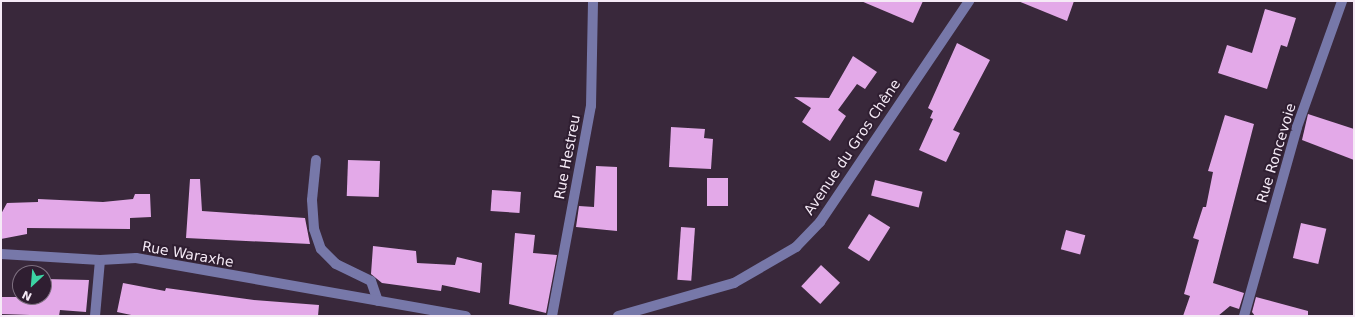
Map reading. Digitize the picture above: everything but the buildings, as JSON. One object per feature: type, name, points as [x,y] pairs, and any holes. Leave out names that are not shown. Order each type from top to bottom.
[{"type":"street","name":"Rue Hestreu","points":[[552,316],[590,106],[593,1]]},
{"type":"street","name":"Avenue du Gros Chêne","points":[[618,316],[734,283],[796,247],[820,222],[969,1]]},
{"type":"street","name":"Rue Roncevoie","points":[[1244,316],[1297,127],[1342,1]]},
{"type":"street","points":[[316,160],[312,200],[314,228],[321,250],[336,264],[371,281],[373,301]]},
{"type":"street","name":"Rue Waraxhe","points":[[1,254],[100,260],[136,258],[373,301],[466,316]]},
{"type":"street","points":[[96,316],[100,260]]}]
